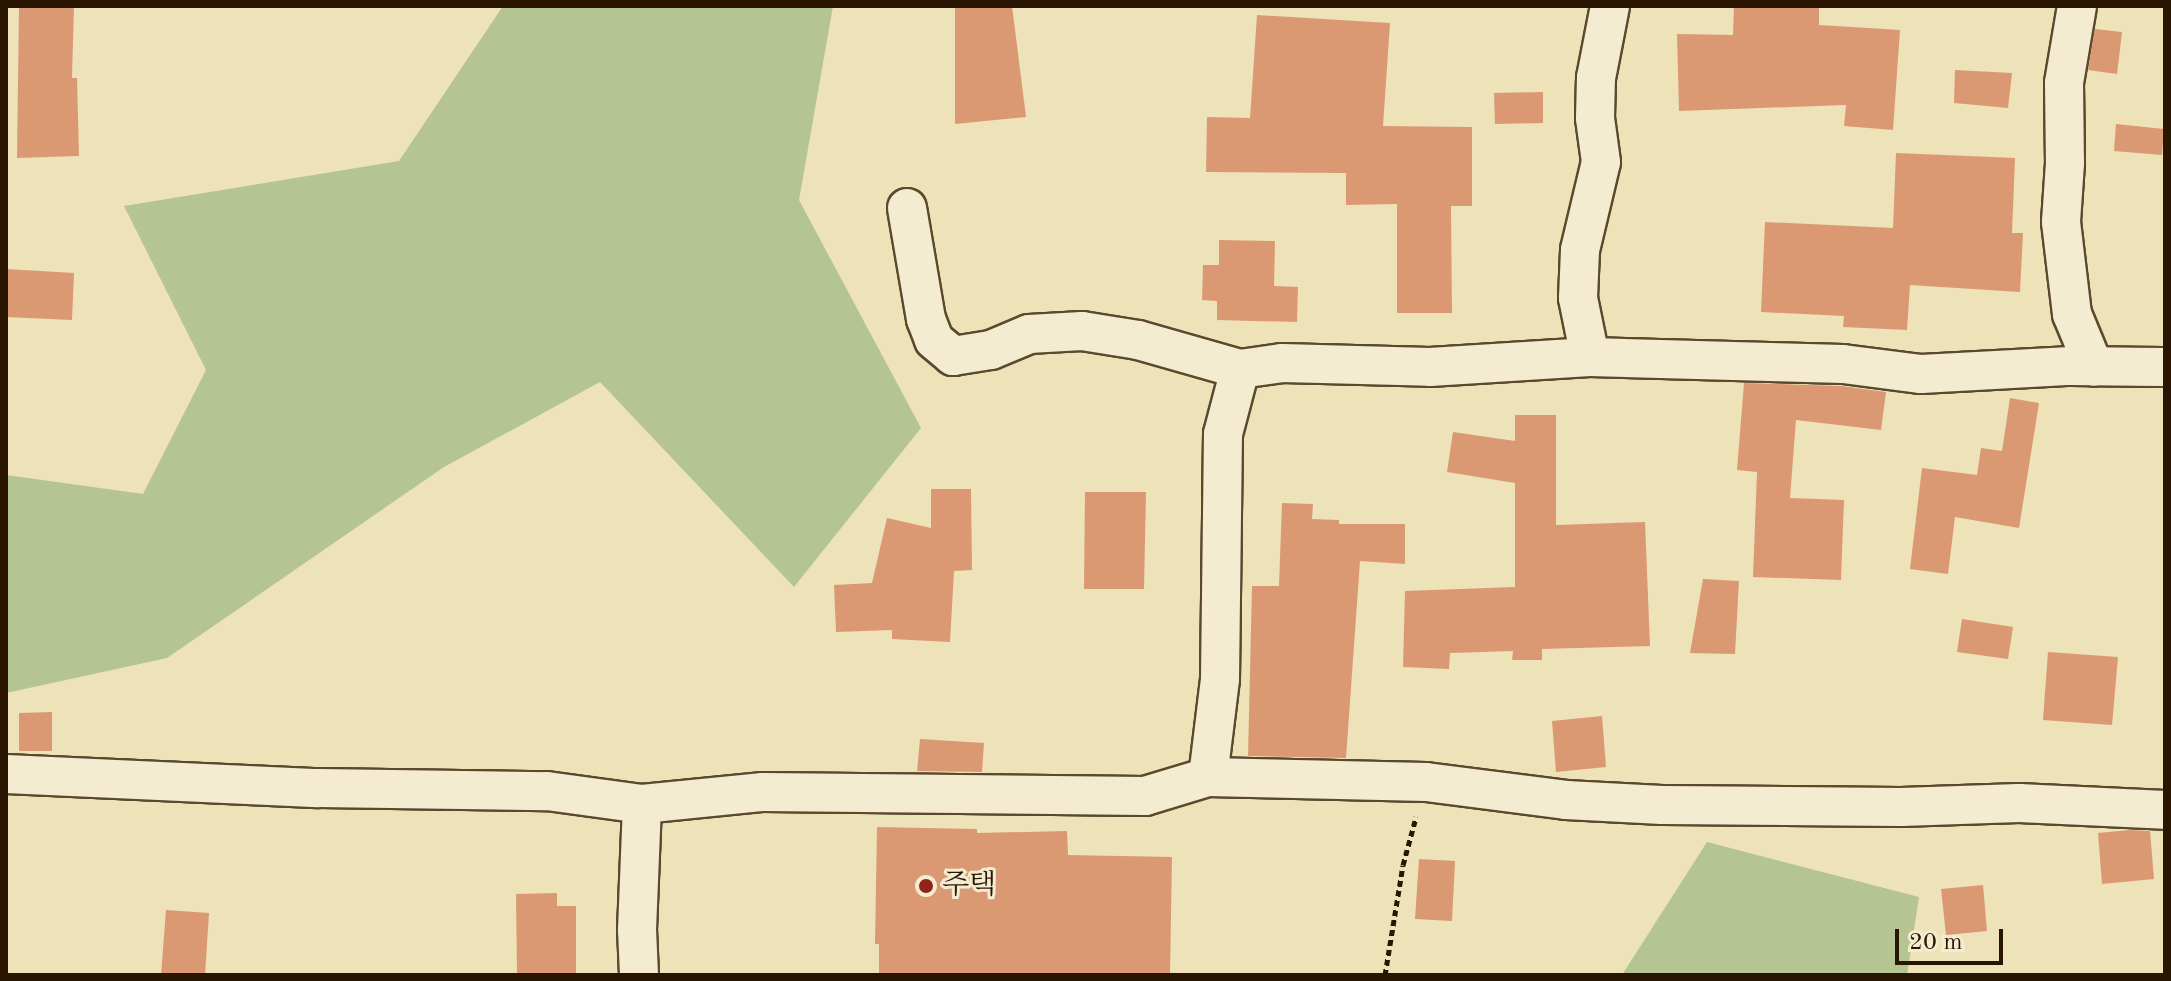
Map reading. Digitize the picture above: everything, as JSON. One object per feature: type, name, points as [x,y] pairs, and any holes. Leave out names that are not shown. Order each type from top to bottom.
[{"type":"street","points":[[1590,357],[1578,298],[1580,250],[1601,162],[1595,118],[1596,78],[1610,6]]},
{"type":"street","points":[[2077,6],[2064,83],[2065,163],[2061,222],[2072,314],[2094,367]]},
{"type":"street","points":[[907,208],[926,319],[934,340],[953,356],[991,350],[1029,334],[1082,331],[1138,340],[1240,369],[1282,363],[1430,367],[1590,357],[1843,364],[1921,374],[2165,367]]},
{"type":"street","points":[[1208,777],[1220,679],[1223,434],[1240,369]]},
{"type":"street","points":[[6,774],[319,788],[547,791],[642,804],[763,792],[1145,796],[1208,777],[1426,782],[1566,800],[1662,805],[1901,807],[2019,803],[2165,810]]},
{"type":"street","points":[[639,975],[637,930],[642,804]]},
{"type":"path","points":[[1385,975],[1403,865],[1426,782]]},
{"type":"green space","points":[[503,6],[833,6],[799,200],[921,428],[794,587],[600,382],[444,467],[167,658],[6,693],[6,475],[143,494],[206,370],[124,206],[399,161]]},
{"type":"green space","points":[[1707,842],[1919,897],[1907,975],[1622,975]]},
{"type":"building","points":[[19,6],[74,6],[72,78],[77,78],[79,156],[17,158]]},
{"type":"building","points":[[955,6],[1012,6],[1026,117],[955,124]]},
{"type":"building","points":[[1734,6],[1819,6],[1819,25],[1900,30],[1893,130],[1844,126],[1846,105],[1679,111],[1677,34],[1733,35]]},
{"type":"building","points":[[1257,15],[1390,23],[1383,126],[1472,127],[1472,206],[1451,206],[1452,313],[1397,313],[1397,204],[1346,205],[1346,173],[1206,172],[1207,117],[1250,118]]},
{"type":"building","points":[[2095,29],[2122,32],[2117,74],[2088,70]]},
{"type":"building","points":[[1955,70],[2012,73],[2008,108],[1954,103]]},
{"type":"building","points":[[1543,92],[1543,123],[1495,124],[1494,93]]},
{"type":"building","points":[[2116,124],[2164,129],[2162,155],[2114,151]]},
{"type":"building","points":[[1896,153],[2015,158],[2012,233],[2023,233],[2020,292],[1910,285],[1907,330],[1843,327],[1844,316],[1761,312],[1765,222],[1893,228]]},
{"type":"building","points":[[1219,240],[1275,241],[1274,286],[1298,287],[1297,322],[1217,320],[1217,301],[1202,300],[1203,265],[1219,265]]},
{"type":"building","points":[[6,269],[74,273],[72,320],[6,317]]},
{"type":"building","points":[[1744,383],[1841,386],[1886,392],[1881,430],[1796,420],[1790,498],[1844,500],[1841,580],[1753,577],[1757,472],[1737,470]]},
{"type":"building","points":[[2010,398],[2039,403],[2019,528],[1955,517],[1948,574],[1910,569],[1922,468],[1977,475],[1981,448],[2002,451]]},
{"type":"building","points":[[1515,415],[1556,415],[1556,525],[1645,522],[1650,646],[1542,649],[1542,660],[1512,660],[1513,651],[1450,653],[1449,669],[1403,667],[1405,591],[1515,587],[1515,483],[1447,472],[1453,432],[1515,441]]},
{"type":"building","points":[[931,489],[971,489],[972,570],[954,571],[950,642],[892,639],[892,630],[836,632],[834,585],[872,583],[887,518],[931,528]]},
{"type":"building","points":[[1085,492],[1146,492],[1144,589],[1084,589]]},
{"type":"building","points":[[1282,503],[1313,504],[1312,519],[1339,520],[1339,524],[1405,524],[1405,564],[1360,561],[1346,758],[1248,756],[1252,586],[1279,586]]},
{"type":"building","points":[[1703,579],[1739,581],[1735,654],[1690,653]]},
{"type":"building","points":[[1962,619],[2013,627],[2008,659],[1957,652]]},
{"type":"building","points":[[2048,652],[2118,657],[2112,725],[2043,720]]},
{"type":"building","points":[[52,712],[52,751],[19,751],[19,713]]},
{"type":"building","points":[[1602,716],[1606,767],[1556,772],[1552,721]]},
{"type":"building","points":[[920,739],[984,743],[982,772],[917,771]]},
{"type":"building","points":[[877,827],[977,829],[977,833],[1067,831],[1068,855],[1172,857],[1170,975],[879,975],[879,944],[875,944]]},
{"type":"building","points":[[2150,831],[2154,879],[2102,884],[2098,833]]},
{"type":"building","points":[[1419,859],[1455,861],[1452,921],[1415,919]]},
{"type":"building","points":[[1983,885],[1987,931],[1946,935],[1941,889]]},
{"type":"building","points":[[557,893],[557,906],[576,906],[576,975],[517,975],[516,894]]},
{"type":"building","points":[[166,910],[209,913],[205,975],[161,975]]},
{"type":"place","name":"주택","points":[[926,886]]}]
